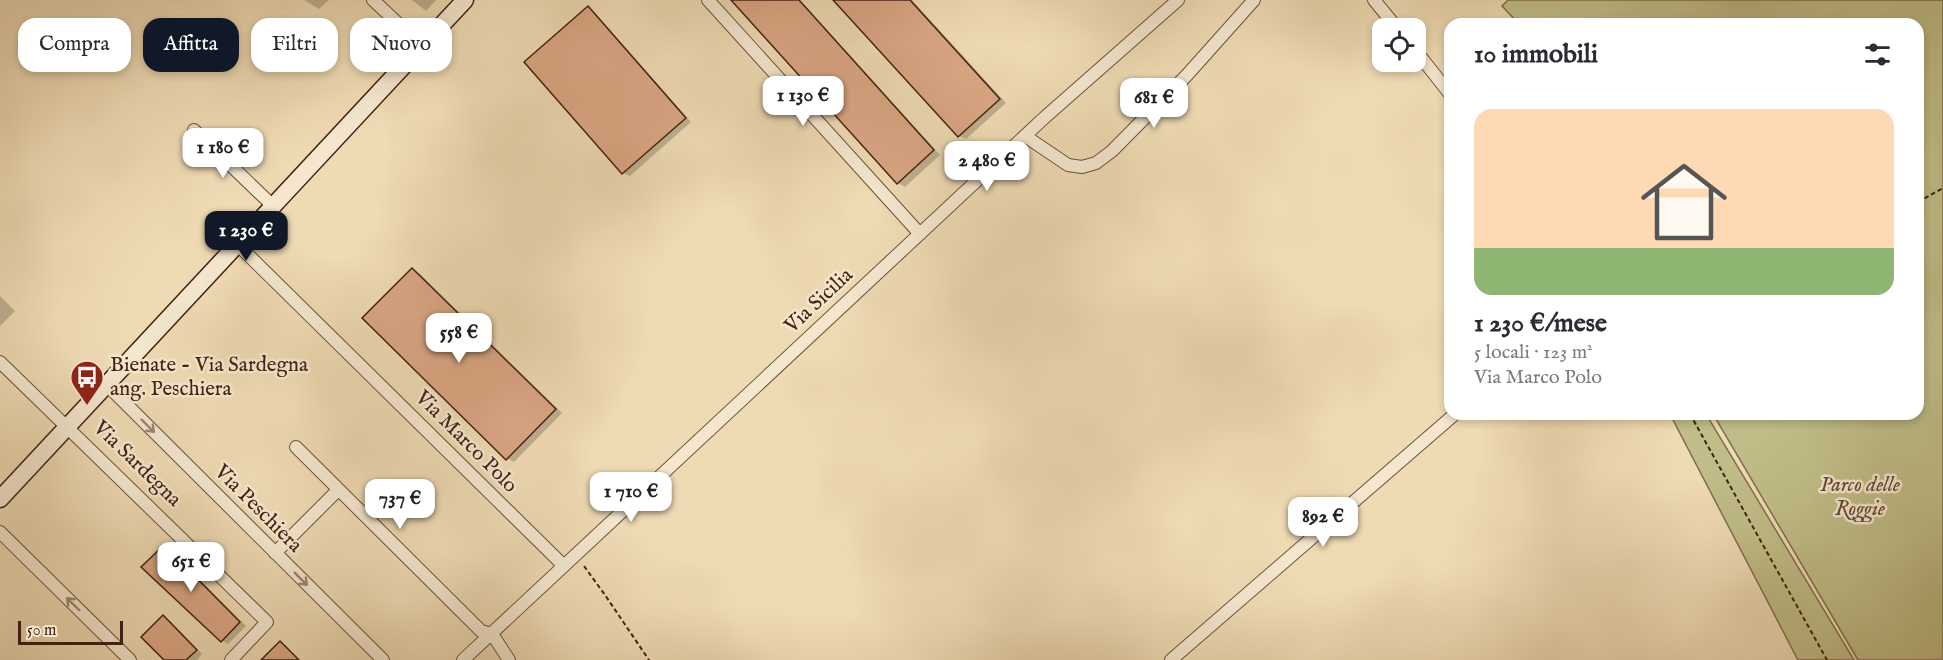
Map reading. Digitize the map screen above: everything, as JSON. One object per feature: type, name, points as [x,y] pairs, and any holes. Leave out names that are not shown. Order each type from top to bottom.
[{"type":"street","points":[[373,0],[392,18]]},
{"type":"street","name":"Via Sardegna","points":[[448,18],[465,0]]},
{"type":"street","points":[[708,0],[920,234]]},
{"type":"street","name":"Via Sicilia","points":[[463,660],[1025,136],[1178,0]]},
{"type":"street","points":[[1025,136],[1068,165],[1082,167],[1096,163],[1112,151],[1187,75],[1254,0]]},
{"type":"street","points":[[1374,0],[1389,18]]},
{"type":"street","points":[[1426,64],[1444,86]]},
{"type":"street","name":"Via Sardegna","points":[[0,499],[398,72]]},
{"type":"street","points":[[194,130],[274,207]]},
{"type":"street","name":"Via Marco Polo","points":[[238,245],[563,566]]},
{"type":"street","points":[[0,362],[67,427]]},
{"type":"street","name":"Via Peschiera","points":[[107,385],[383,660]]},
{"type":"street","points":[[1172,660],[1448,420]]},
{"type":"street","name":"Via Sardegna","points":[[67,427],[267,622],[231,660]]},
{"type":"street","points":[[296,447],[481,631],[492,634],[509,660]]},
{"type":"street","points":[[275,553],[338,490]]},
{"type":"street","points":[[0,532],[130,660]]},
{"type":"path","points":[[1924,199],[1943,188]]},
{"type":"path","points":[[1693,420],[1827,660]]},
{"type":"path","points":[[575,555],[606,595],[649,660]]},
{"type":"green space","name":"Parco delle Roggie","points":[[1508,0],[1943,0],[1943,660],[1858,660],[1717,420],[1924,420],[1924,18],[1513,18],[1502,6]]},
{"type":"green space","points":[[1673,420],[1710,420],[1854,660],[1798,660]]},
{"type":"building","points":[[731,0],[799,0],[934,150],[897,184]]},
{"type":"building","points":[[833,0],[910,0],[1000,99],[958,137]]},
{"type":"building","points":[[588,6],[686,118],[622,174],[524,62]]},
{"type":"building","points":[[412,268],[556,409],[506,460],[362,318]]},
{"type":"building","points":[[164,545],[240,622],[221,642],[141,567]]},
{"type":"building","points":[[163,615],[197,650],[186,660],[164,660],[141,637]]},
{"type":"building","points":[[280,641],[299,660],[261,660]]},
{"type":"place","name":"Bienate - Via Sardegna ang. Peschiera","points":[[87,406]]}]
